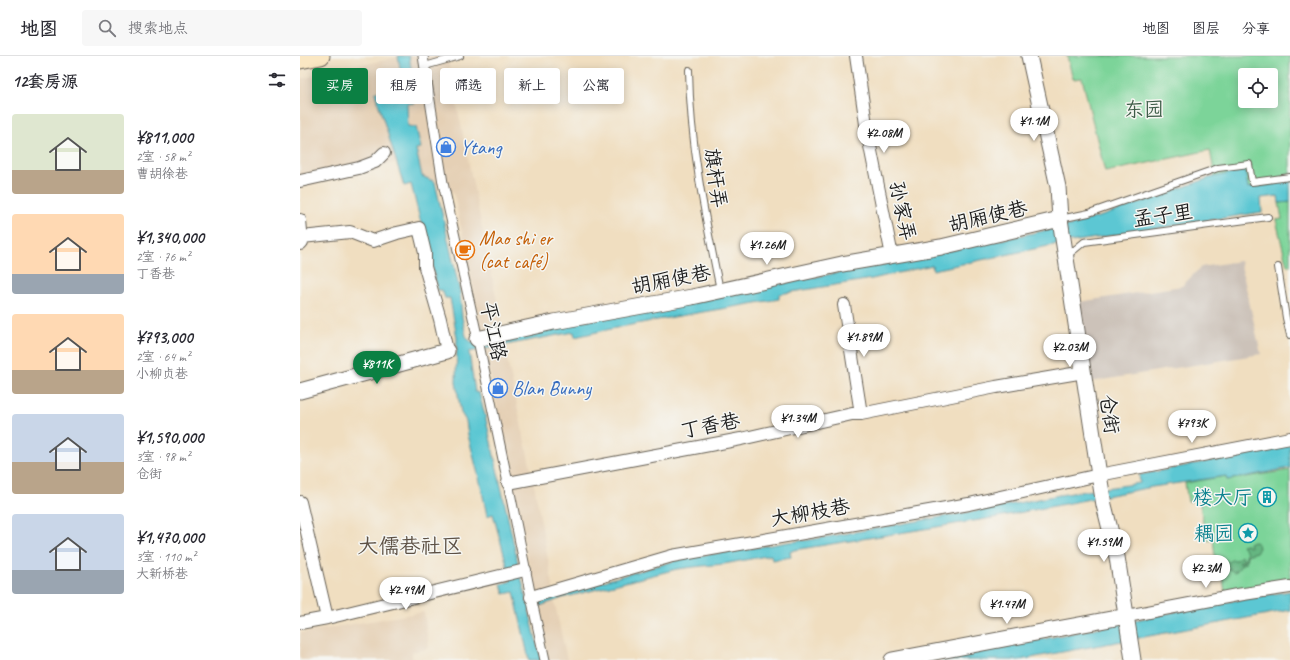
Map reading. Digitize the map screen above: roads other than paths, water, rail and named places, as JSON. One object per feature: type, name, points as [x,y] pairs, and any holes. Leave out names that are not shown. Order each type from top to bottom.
[{"type":"main road","points":[[300,60],[321,56]]},
{"type":"street","name":"平江路","points":[[423,56],[443,183],[508,483],[524,571],[545,660]]},
{"type":"street","name":"孙家弄","points":[[856,56],[867,131],[892,256]]},
{"type":"street","name":"仓街","points":[[1028,56],[1058,187],[1061,221],[1099,475],[1104,505],[1117,557],[1132,653]]},
{"type":"street","points":[[300,181],[358,168],[375,162],[384,153]]},
{"type":"street","points":[[300,220],[301,240],[350,232],[373,241],[419,228],[425,253],[425,267],[447,351],[300,391]]},
{"type":"street","name":"胡厢使巷","points":[[478,342],[554,322],[720,290],[842,264],[941,248],[1061,221]]},
{"type":"street","points":[[844,305],[861,414]]},
{"type":"street","name":"丁香巷","points":[[508,483],[741,439],[852,414],[861,414],[996,387],[1084,372]]},
{"type":"street","name":"大柳枝巷","points":[[532,602],[672,556],[969,504],[1099,475],[1290,438]]},
{"type":"street","points":[[300,502],[327,618]]},
{"type":"street","points":[[300,623],[327,618],[524,571]]},
{"type":"street","points":[[892,660],[1127,618],[1237,595],[1290,587]]},
{"type":"lane","points":[[425,66],[460,56]]},
{"type":"lane","name":"旗杆弄","points":[[689,70],[690,104],[701,195],[720,290]]},
{"type":"lane","points":[[1061,221],[1089,213],[1218,168],[1249,164],[1252,182],[1290,177]]},
{"type":"lane","name":"孟子里","points":[[1066,254],[1084,242],[1268,217]]},
{"type":"lane","points":[[1278,267],[1290,334]]},
{"type":"water","points":[[398,56],[409,56],[411,68],[400,68]]},
{"type":"water","points":[[378,104],[407,104],[408,126],[416,127],[421,148],[416,149],[422,176],[435,182],[460,292],[462,317],[466,336],[471,342],[895,262],[1071,225],[1105,215],[1209,178],[1245,170],[1248,188],[1276,184],[1276,181],[1290,179],[1290,202],[1279,203],[1278,196],[1261,198],[1262,212],[1058,244],[933,270],[932,265],[872,279],[779,294],[779,299],[651,321],[575,337],[574,332],[469,352],[475,392],[479,393],[485,415],[527,603],[688,557],[809,540],[1059,495],[1140,483],[1139,475],[1290,445],[1290,468],[1227,480],[1226,476],[1152,487],[992,518],[794,550],[790,552],[791,557],[772,560],[771,555],[724,564],[677,569],[562,598],[529,610],[541,660],[529,660],[514,592],[504,594],[501,584],[511,581],[510,576],[493,514],[487,516],[466,421],[461,413],[456,382],[457,338],[450,298],[445,298],[442,290],[438,290],[411,184],[404,186]]},
{"type":"water","points":[[1290,591],[1290,610],[1019,660],[942,660],[1198,607]]},
{"type":"place","name":"Ytang","points":[[446,147]]},
{"type":"place","name":"Mao shi er (cat café)","points":[[465,250]]},
{"type":"place","name":"Blan Bunny","points":[[498,388]]},
{"type":"place","name":"楼大厅","points":[[1267,497]]},
{"type":"place","name":"耦园","points":[[1248,533]]},
{"type":"district","name":"大儒巷社区","points":[[410,546]]},
{"type":"park label","name":"东园","points":[[1144,109]]}]
